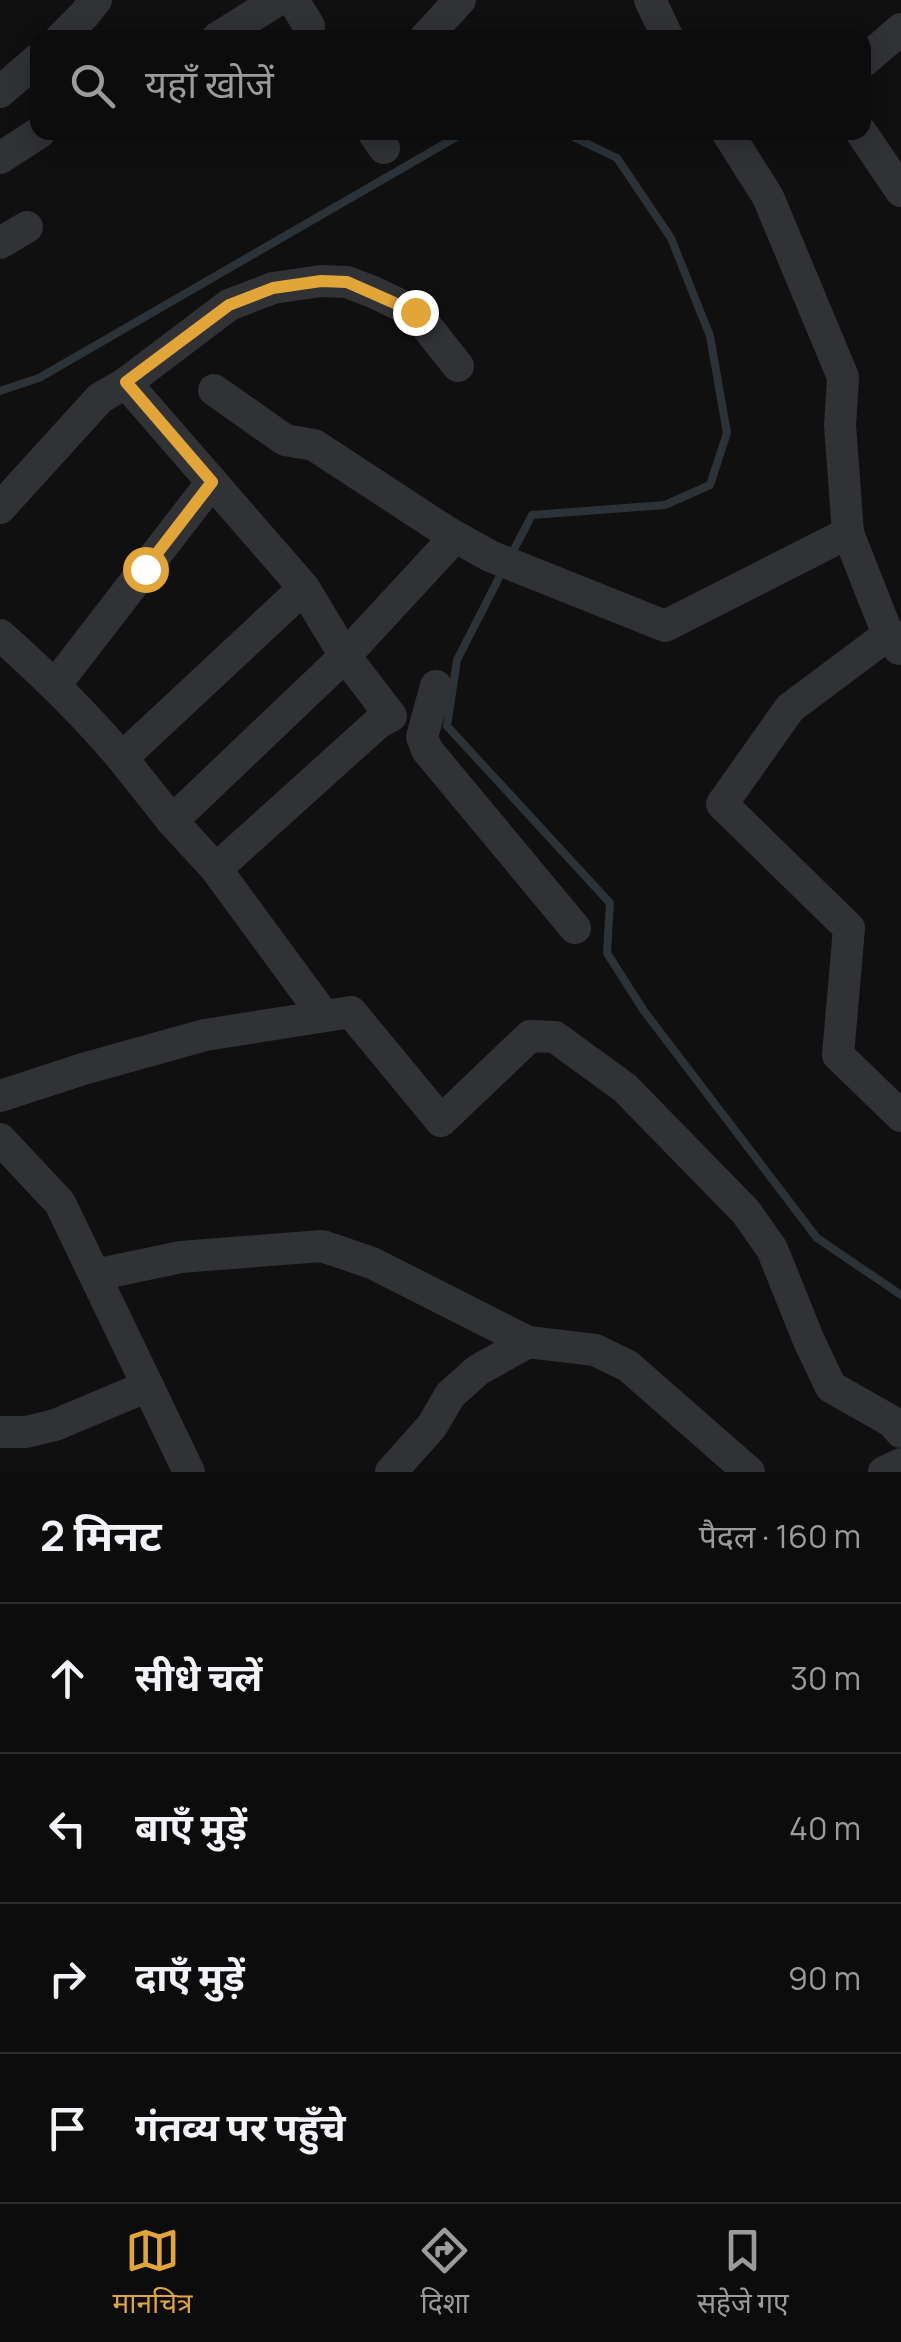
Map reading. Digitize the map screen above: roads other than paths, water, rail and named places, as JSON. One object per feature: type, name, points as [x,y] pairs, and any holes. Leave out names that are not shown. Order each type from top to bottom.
[{"type":"street","points":[[69,30],[96,0]]},
{"type":"street","points":[[230,30],[278,0]]},
{"type":"street","points":[[293,0],[309,30]]},
{"type":"street","points":[[432,30],[460,0]]},
{"type":"street","points":[[650,0],[664,30]]},
{"type":"street","points":[[871,55],[901,28]]},
{"type":"street","points":[[0,92],[30,66]]},
{"type":"street","points":[[0,158],[30,138]]},
{"type":"street","points":[[732,140],[768,197],[843,377],[840,425],[848,533],[895,643],[790,708],[722,804],[849,928],[838,1055],[901,1116]]},
{"type":"street","points":[[866,140],[901,191]]},
{"type":"street","points":[[0,508],[100,398],[229,305],[273,288],[321,281],[347,282],[415,312],[458,366]]},
{"type":"street","points":[[126,382],[304,588],[345,656],[392,716],[422,737],[427,750],[575,928]]},
{"type":"street","points":[[214,390],[284,440],[314,445],[490,556],[665,626],[848,533]]},
{"type":"street","points":[[56,684],[212,482]]},
{"type":"street","points":[[172,821],[345,656],[455,537]]},
{"type":"street","points":[[122,758],[304,588]]},
{"type":"street","points":[[0,635],[88,717],[216,869],[324,1016]]},
{"type":"street","points":[[422,737],[436,686]]},
{"type":"street","points":[[216,869],[378,723],[392,716]]},
{"type":"street","points":[[0,1096],[205,1035],[351,1012],[440,1121],[530,1036],[556,1037],[625,1088],[746,1212],[772,1248],[808,1341],[831,1387],[891,1422],[901,1432]]},
{"type":"street","points":[[0,1139],[60,1203],[189,1472]]},
{"type":"street","points":[[95,1275],[181,1257],[322,1246],[372,1263],[528,1342],[595,1350],[628,1366],[749,1472]]},
{"type":"street","points":[[391,1472],[432,1426],[450,1395],[478,1370],[528,1342]]},
{"type":"street","points":[[0,1432],[26,1432],[54,1425],[148,1386]]},
{"type":"street","points":[[884,1472],[901,1464]]},
{"type":"waterway","points":[[0,391],[39,378],[451,140]]},
{"type":"waterway","points":[[510,557],[532,515],[665,505],[710,485],[727,433],[710,336],[671,238],[617,158],[580,140]]},
{"type":"waterway","points":[[503,570],[457,660],[447,726],[610,903],[607,953],[644,1011],[817,1238],[901,1295]]}]
